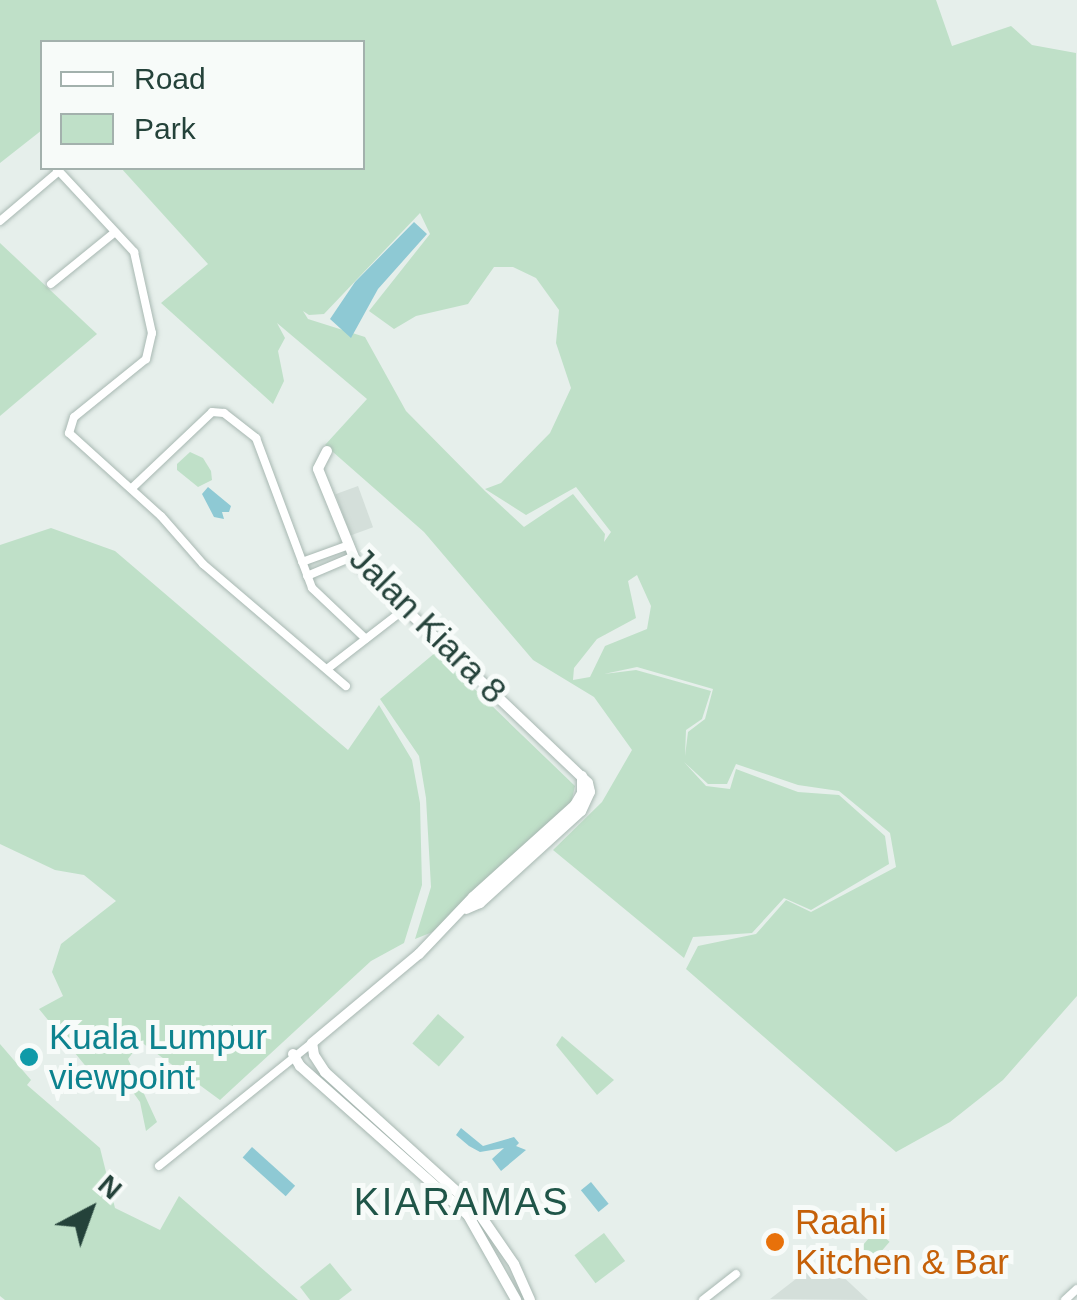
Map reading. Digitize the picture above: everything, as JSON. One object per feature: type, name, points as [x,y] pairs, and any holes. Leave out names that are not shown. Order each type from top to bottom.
[{"type":"street","points":[[0,220],[57,170]]},
{"type":"street","points":[[59,170],[138,263],[152,333],[146,359],[68,425],[69,433],[132,488],[202,564],[346,686]]},
{"type":"street","points":[[51,284],[115,232]]},
{"type":"street","points":[[132,488],[212,412],[224,413],[256,438],[312,588],[366,639]]},
{"type":"street","name":"Jalan Kiara 8","points":[[312,1043],[581,811],[590,792],[582,776],[352,557],[318,470],[327,452]]},
{"type":"street","points":[[302,562],[346,546]]},
{"type":"street","points":[[308,576],[352,557]]},
{"type":"street","points":[[327,669],[406,608]]},
{"type":"street","points":[[159,1166],[312,1043],[317,1062],[326,1072],[476,1208],[514,1264],[530,1300]]},
{"type":"street","points":[[294,1054],[300,1066],[468,1215],[516,1300]]},
{"type":"street","points":[[702,1300],[736,1274]]},
{"type":"street","points":[[1065,1300],[1077,1289]]},
{"type":"shaded area","points":[[358,486],[373,527],[350,536],[335,494]]},
{"type":"shaded area","points":[[823,1258],[868,1300],[770,1299]]},
{"type":"green space","points":[[0,0],[936,0],[952,46],[1011,26],[1032,45],[1076,53],[1077,996],[1003,1080],[950,1122],[896,1152],[686,969],[698,946],[756,934],[786,900],[811,912],[896,867],[890,833],[839,791],[798,785],[736,764],[727,784],[708,784],[684,762],[706,786],[730,789],[736,769],[798,792],[839,795],[885,836],[889,864],[811,910],[784,898],[752,933],[693,937],[684,958],[553,850],[602,802],[632,750],[594,697],[533,660],[424,532],[325,445],[367,399],[277,323],[285,338],[278,351],[284,381],[273,404],[161,303],[208,264],[123,170],[365,170],[365,40],[40,40],[40,132],[0,163]],"holes":[[[420,213],[430,234],[369,311],[394,329],[416,316],[468,304],[494,267],[513,267],[536,278],[559,310],[556,343],[571,388],[550,433],[501,483],[485,489],[526,515],[576,487],[611,532],[604,542],[605,534],[573,494],[524,527],[485,491],[406,411],[365,337],[308,319],[303,311],[309,315],[324,314]],[[637,575],[651,606],[647,629],[605,646],[590,677],[573,680],[574,668],[597,639],[636,618],[628,581]],[[637,667],[713,689],[705,719],[688,732],[685,756],[686,730],[702,719],[711,691],[636,670],[604,674]]]},
{"type":"green space","points":[[0,243],[97,334],[0,416]]},
{"type":"green space","points":[[190,452],[203,458],[211,471],[212,480],[198,487],[177,470],[177,464]]},
{"type":"green space","points":[[51,528],[115,551],[348,750],[379,705],[412,760],[420,803],[422,885],[404,943],[371,961],[220,1100],[141,1042],[128,1059],[157,1122],[146,1131],[140,1102],[122,1077],[88,1069],[39,1009],[63,996],[52,972],[61,944],[116,901],[84,875],[55,870],[0,844],[0,545]]},
{"type":"green space","points":[[436,652],[575,786],[570,808],[435,931],[415,939],[431,887],[426,798],[419,756],[380,699]]},
{"type":"green space","points":[[438,1014],[464,1037],[439,1066],[412,1043]]},
{"type":"green space","points":[[562,1036],[614,1080],[597,1095],[556,1045]]},
{"type":"green space","points":[[0,1044],[31,1080],[27,1085],[100,1148],[115,1208],[160,1230],[179,1196],[298,1300],[5,1300],[0,1296]]},
{"type":"green space","points":[[876,1230],[890,1242],[867,1268],[853,1256]]},
{"type":"green space","points":[[604,1233],[625,1261],[596,1283],[574,1255]]},
{"type":"green space","points":[[330,1263],[352,1290],[339,1300],[310,1300],[300,1287]]},
{"type":"water","points":[[414,222],[427,234],[378,289],[351,338],[330,319],[355,282]]},
{"type":"water","points":[[208,487],[231,506],[229,512],[222,512],[224,519],[214,517],[202,494]]},
{"type":"water","points":[[461,1128],[483,1146],[514,1137],[519,1143],[516,1146],[526,1150],[501,1171],[492,1159],[504,1148],[480,1152],[456,1135]]},
{"type":"water","points":[[252,1147],[295,1186],[286,1196],[243,1157]]},
{"type":"water","points":[[591,1182],[609,1204],[599,1212],[581,1190]]},
{"type":"place","name":"Kuala Lumpur viewpoint","points":[[29,1057]]},
{"type":"place","name":"Raahi Kitchen & Bar","points":[[775,1242]]},
{"type":"district","name":"KIARAMAS","points":[[462,1203]]}]
